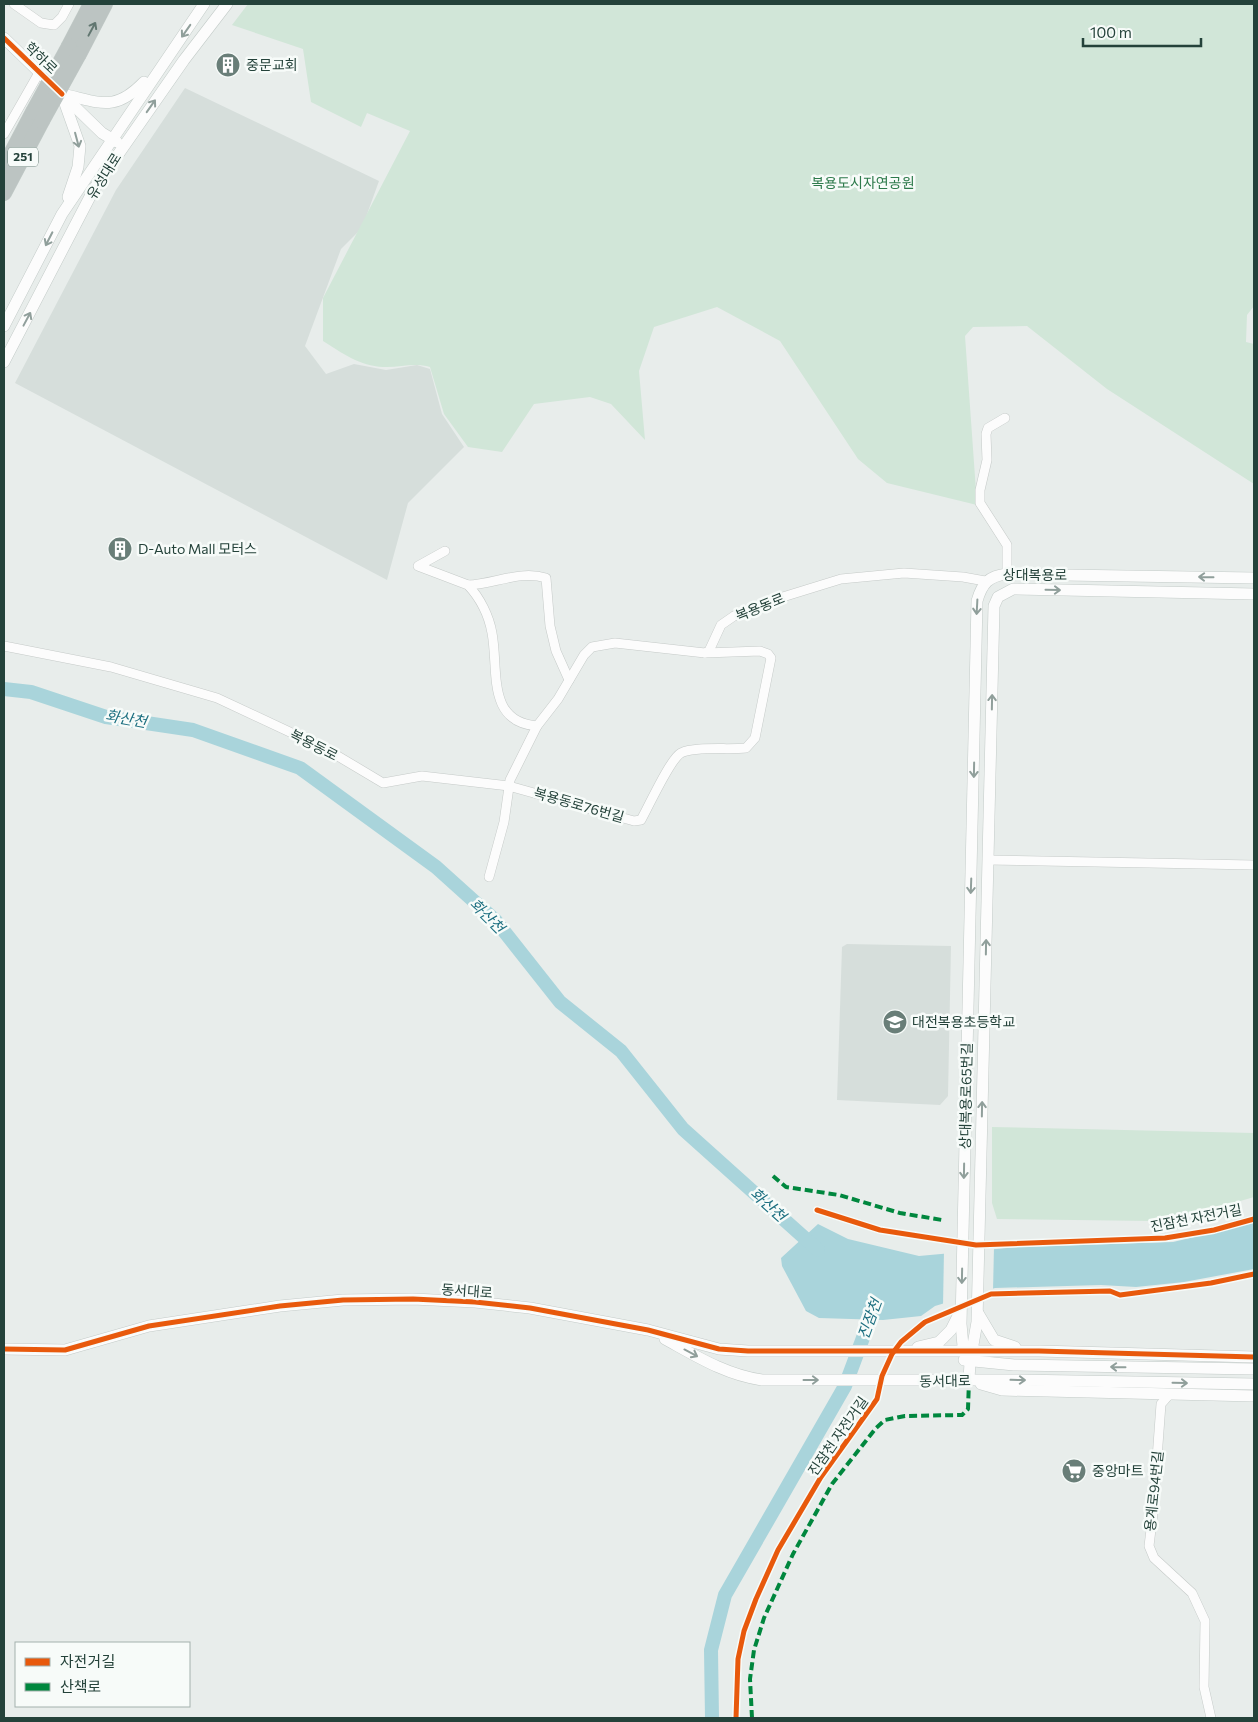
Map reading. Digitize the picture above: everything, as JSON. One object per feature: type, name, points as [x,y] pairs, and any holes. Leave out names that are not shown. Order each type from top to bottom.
[{"type":"highway","name":"251","points":[[74,50],[91,4]]},
{"type":"highway","name":"251","points":[[4,193],[38,117],[74,50],[106,4]]},
{"type":"highway","name":"251","points":[[4,167],[38,117]]},
{"type":"street","points":[[14,4],[41,23],[54,25],[62,17],[69,4]]},
{"type":"street","name":"유성대로","points":[[4,326],[62,214],[204,4]]},
{"type":"street","name":"유성대로","points":[[4,362],[94,189],[184,60],[227,4]]},
{"type":"street","name":"학하로","points":[[4,38],[102,133],[123,146]]},
{"type":"street","points":[[62,94],[111,104],[133,94],[167,57]]},
{"type":"street","points":[[4,134],[40,71]]},
{"type":"street","points":[[62,94],[80,146],[78,167],[62,214]]},
{"type":"street","points":[[1005,418],[988,428],[986,434],[987,460],[980,490],[980,503],[1007,545],[1007,574]]},
{"type":"street","points":[[445,551],[418,566],[468,585],[490,583],[534,574],[546,578],[550,626],[556,651],[569,680]]},
{"type":"street","name":"복용동로","points":[[705,653],[709,651],[721,625],[734,616],[773,600],[841,579],[904,573],[963,577],[985,581]]},
{"type":"street","name":"상대복용로","points":[[973,838],[977,601],[985,581],[995,576],[1007,574],[1254,578]]},
{"type":"street","points":[[468,585],[485,611],[492,632],[497,693],[512,719],[522,725],[537,726]]},
{"type":"street","name":"상대복용로","points":[[989,838],[994,606],[998,597],[1013,589],[1254,594]]},
{"type":"street","points":[[489,877],[504,822],[509,786],[537,726],[558,699],[584,654],[592,647],[601,644],[628,642],[705,653]]},
{"type":"street","name":"복용동로","points":[[4,646],[111,667],[217,698],[326,749],[383,782],[422,776],[509,786]]},
{"type":"street","name":"복용동로76번길","points":[[509,786],[594,808],[618,817],[641,820],[673,760],[681,753],[704,749],[746,748],[755,738],[771,658],[768,654],[760,651],[705,653]]},
{"type":"street","name":"상대복용로65번길","points":[[969,1355],[961,1324],[961,1311],[973,838]]},
{"type":"street","name":"상대복용로65번길","points":[[969,1355],[979,1318],[979,1228],[989,838]]},
{"type":"street","points":[[988,860],[1254,865]]},
{"type":"street","name":"동서대로","points":[[4,1349],[65,1350],[149,1326],[280,1306],[343,1300],[475,1302],[530,1308],[648,1330],[719,1349],[945,1352],[1014,1365],[1254,1369]]},
{"type":"street","points":[[900,1352],[939,1342],[951,1330],[956,1317],[961,1311]]},
{"type":"street","points":[[979,1318],[991,1336],[999,1343],[1039,1351]]},
{"type":"street","name":"동서대로","points":[[648,1330],[718,1368],[742,1377],[762,1380],[969,1380],[1254,1384]]},
{"type":"street","points":[[1254,1358],[1039,1351],[969,1355],[969,1380],[1002,1390],[1168,1396],[1254,1396]]},
{"type":"street","name":"용계로94번길","points":[[1168,1396],[1161,1404],[1153,1513],[1148,1546],[1154,1558],[1192,1593],[1205,1621],[1204,1687],[1211,1718]]},
{"type":"shaded area","points":[[185,88],[379,181],[362,228],[341,249],[305,346],[326,374],[354,364],[386,370],[417,365],[430,369],[442,414],[464,447],[408,503],[387,580],[15,383],[116,190]]},
{"type":"shaded area","name":"대전복용초등학교","points":[[847,944],[951,946],[948,1096],[940,1105],[837,1100],[842,947]]},
{"type":"green space","name":"복용도시자연공원","points":[[248,4],[1254,4],[1254,306],[1247,315],[1246,342],[1254,344],[1254,484],[1107,389],[1027,326],[973,327],[965,336],[977,505],[887,483],[858,459],[780,341],[717,307],[654,327],[639,371],[645,440],[611,404],[590,397],[534,404],[502,452],[468,447],[444,414],[430,367],[418,365],[375,366],[352,358],[323,341],[323,298],[410,131],[367,113],[361,127],[311,102],[303,49],[232,25]]},
{"type":"green space","points":[[992,1127],[1254,1133],[1254,1197],[1203,1212],[1152,1221],[997,1219],[992,1203]]},
{"type":"water","points":[[1254,1223],[1254,1269],[1184,1282],[1136,1287],[1101,1285],[995,1288],[935,1306],[921,1316],[883,1320],[819,1318],[806,1311],[782,1266],[781,1258],[818,1224],[848,1239],[919,1256],[1018,1247],[1173,1242]]},
{"type":"pier","points":[[994,1246],[993,1291],[943,1307],[944,1250]]},
{"type":"waterway","name":"화산천","points":[[4,689],[31,692],[106,717],[193,730],[300,768],[436,867],[496,921],[560,1002],[621,1051],[683,1129],[818,1250]]},
{"type":"waterway","name":"진잠천","points":[[712,1718],[711,1650],[725,1595],[845,1386],[876,1303]]},
{"type":"marked path","points":[[773,1176],[786,1187],[839,1195],[900,1213],[942,1220]]},
{"type":"marked path","points":[[752,1718],[750,1679],[754,1650],[764,1618],[793,1554],[832,1484],[876,1428],[885,1420],[905,1416],[962,1415],[968,1409],[969,1380]]},
{"type":"cycle path","points":[[4,38],[62,94]]},
{"type":"cycle path","name":"진잠천 자전거길","points":[[817,1210],[880,1230],[976,1245],[1165,1238],[1214,1230],[1254,1219]]},
{"type":"cycle path","name":"진잠천 자전거길","points":[[736,1718],[738,1659],[744,1631],[756,1599],[778,1550],[821,1477],[877,1399],[882,1376],[892,1354],[901,1342],[925,1322],[991,1294],[1110,1291],[1120,1295],[1211,1283],[1254,1274]]},
{"type":"cycle path","points":[[4,1349],[65,1350],[149,1326],[280,1306],[343,1300],[413,1299],[475,1302],[530,1308],[648,1330],[719,1349],[748,1351],[1039,1351],[1254,1357]]},
{"type":"place","name":"중문교회","points":[[228,65]]},
{"type":"place","name":"D-Auto Mall 모터스","points":[[120,549]]},
{"type":"place","name":"대전복용초등학교","points":[[895,1022]]},
{"type":"place","name":"중앙마트","points":[[1074,1471]]}]
